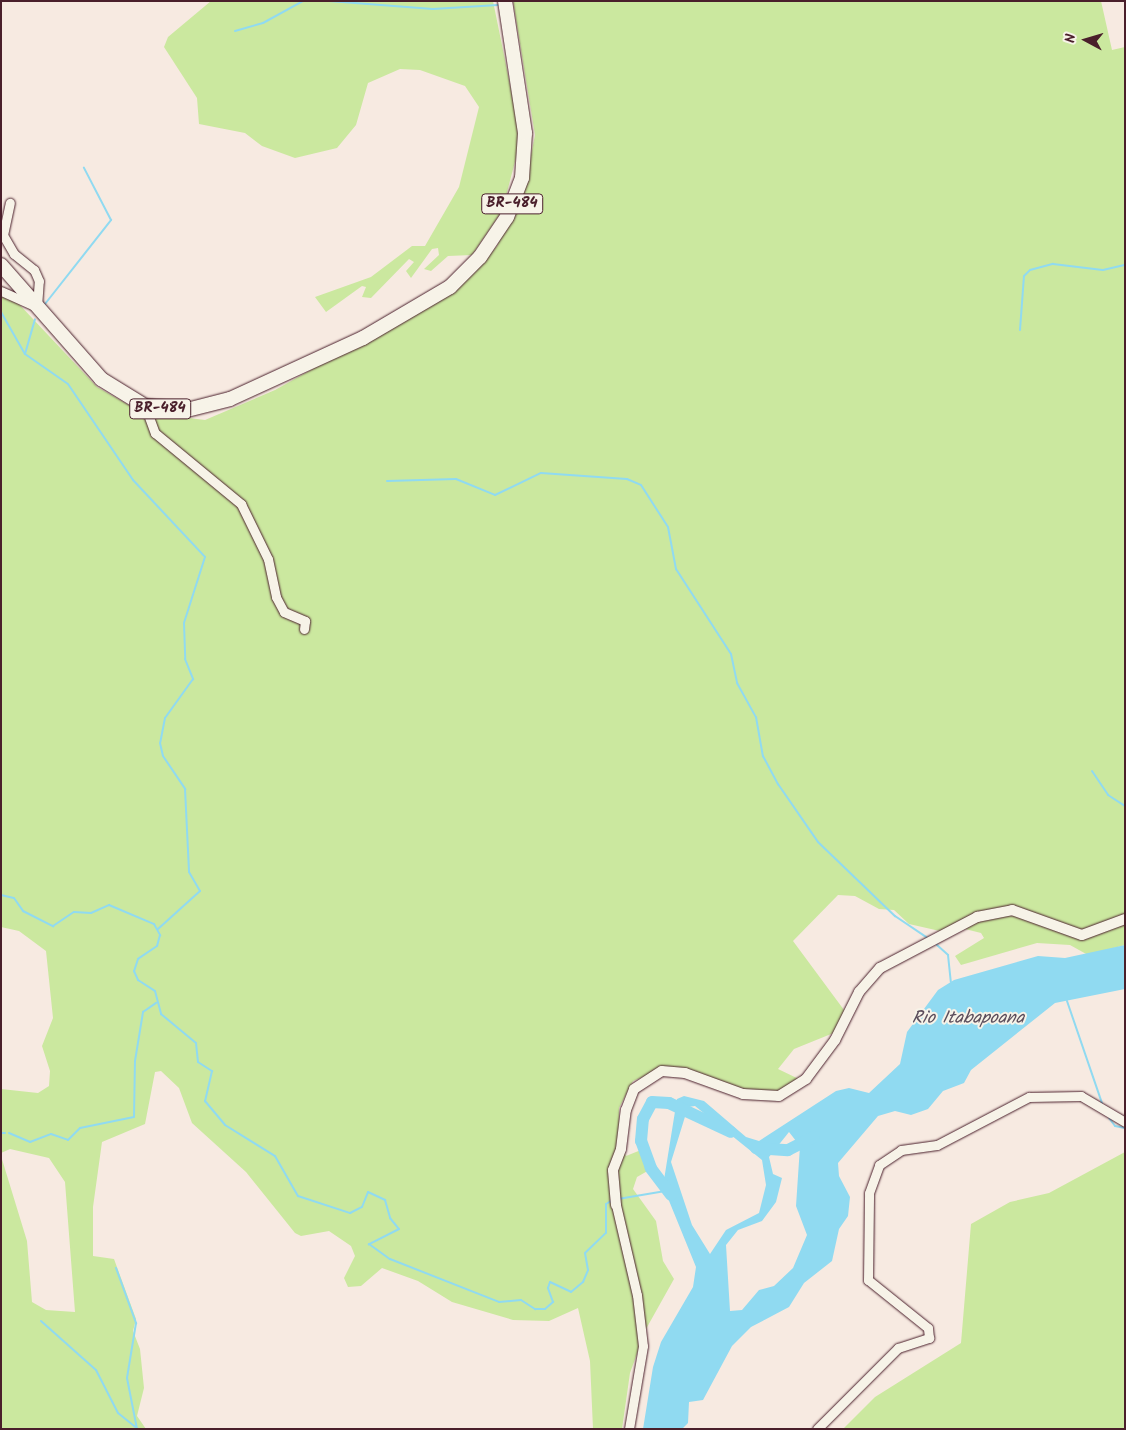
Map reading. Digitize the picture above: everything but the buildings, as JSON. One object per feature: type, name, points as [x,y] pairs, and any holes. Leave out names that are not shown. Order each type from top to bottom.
[{"type":"main road","name":"BR-484","points":[[1,266],[101,379],[145,406],[187,410],[278,379],[439,295],[471,268],[507,217],[525,158],[524,108],[505,1]]},
{"type":"street","points":[[1,291],[37,307],[38,281],[34,270],[14,254],[3,235],[10,203]]},
{"type":"street","points":[[145,406],[155,433],[241,504],[268,559],[276,597],[284,612],[305,622],[304,629]]},
{"type":"street","points":[[629,1429],[643,1346],[637,1294],[615,1200],[613,1170],[622,1149],[629,1103],[634,1089],[662,1071],[685,1073],[743,1094],[778,1096],[806,1079],[835,1040],[859,992],[880,968],[977,917],[1012,910],[1082,935],[1125,919]]},
{"type":"street","points":[[817,1429],[898,1348],[929,1338],[928,1328],[868,1280],[869,1193],[879,1165],[902,1150],[937,1146],[1029,1097],[1081,1096],[1125,1122]]},
{"type":"green space","points":[[211,1],[493,1],[521,139],[502,211],[472,255],[448,256],[431,271],[424,269],[439,255],[438,248],[432,249],[411,278],[406,271],[414,262],[409,259],[371,298],[362,297],[366,287],[362,286],[326,312],[315,297],[371,277],[412,246],[425,246],[459,187],[479,107],[465,86],[420,70],[400,69],[368,83],[356,125],[337,148],[295,158],[262,146],[245,133],[199,124],[197,98],[164,47],[168,37]]},
{"type":"green space","points":[[513,1],[1101,1],[1112,50],[1125,47],[1125,945],[1088,955],[1070,945],[1037,943],[961,965],[955,956],[984,938],[981,933],[965,929],[953,934],[909,924],[894,910],[879,909],[855,896],[838,895],[793,941],[844,1010],[842,1024],[836,1032],[794,1049],[778,1069],[803,1081],[790,1090],[758,1093],[667,1067],[633,1081],[619,1108],[619,1140],[626,1156],[646,1148],[651,1169],[637,1177],[633,1189],[656,1221],[663,1261],[674,1279],[646,1329],[630,1373],[622,1429],[593,1429],[590,1361],[578,1308],[549,1321],[513,1320],[452,1302],[418,1281],[382,1268],[361,1286],[348,1287],[344,1278],[355,1256],[351,1246],[329,1231],[301,1236],[295,1233],[246,1172],[192,1123],[179,1088],[161,1071],[155,1072],[145,1124],[102,1142],[93,1207],[93,1256],[114,1259],[136,1319],[133,1331],[140,1349],[144,1388],[137,1416],[146,1429],[1,1429],[1,1156],[27,1241],[32,1302],[46,1310],[75,1312],[65,1182],[49,1158],[10,1149],[1,1153],[1,1089],[38,1093],[49,1086],[50,1071],[42,1046],[53,1018],[46,951],[19,931],[1,927],[1,285],[97,387],[141,412],[205,420],[275,390],[447,294],[474,273],[497,246],[525,185],[535,135]]},
{"type":"green space","points":[[1125,1152],[1125,1429],[843,1429],[875,1397],[961,1343],[971,1224],[1010,1202],[1049,1193]]},
{"type":"water","name":"Rio Itabapoana","points":[[1125,945],[1125,989],[1055,1003],[971,1070],[964,1083],[943,1091],[928,1109],[911,1115],[895,1111],[878,1116],[838,1163],[839,1176],[850,1197],[848,1216],[839,1229],[832,1261],[804,1283],[789,1307],[751,1327],[732,1346],[703,1400],[689,1402],[688,1423],[682,1429],[643,1429],[653,1367],[661,1342],[693,1287],[696,1267],[663,1186],[677,1099],[684,1096],[704,1101],[746,1137],[759,1141],[836,1091],[849,1088],[869,1093],[900,1064],[907,1032],[938,990],[954,980],[1038,956],[1065,958]],"holes":[[[695,1106],[762,1160],[766,1185],[759,1213],[726,1230],[710,1254],[692,1225],[671,1162],[688,1107]],[[789,1132],[800,1146],[796,1206],[807,1235],[793,1268],[774,1286],[759,1290],[742,1310],[730,1311],[726,1245],[738,1230],[762,1221],[776,1202],[782,1178],[773,1174],[769,1157]]]},
{"type":"waterway","points":[[235,31],[263,23],[303,1]]},
{"type":"waterway","points":[[329,1],[433,9],[498,5]]},
{"type":"waterway","points":[[45,304],[111,220],[84,168]]},
{"type":"waterway","points":[[1020,330],[1024,276],[1030,270],[1053,264],[1103,270],[1125,265]]},
{"type":"waterway","points":[[1,312],[25,354],[68,384],[133,480],[205,557],[184,623],[185,659],[193,679],[165,718],[160,743],[163,756],[185,789],[189,872],[200,891],[158,929]]},
{"type":"waterway","points":[[25,354],[35,319]]},
{"type":"waterway","points":[[387,481],[456,479],[495,495],[541,473],[627,479],[641,485],[668,527],[676,569],[731,654],[737,683],[756,717],[763,756],[778,784],[818,842],[895,916],[928,938]]},
{"type":"waterway","points":[[1092,771],[1108,795],[1125,806]]},
{"type":"waterway","points":[[1,895],[14,898],[23,911],[53,926],[74,912],[91,913],[109,905],[154,924],[160,935],[157,946],[138,959],[134,971],[138,980],[155,991],[161,1014],[196,1043],[198,1062],[212,1071],[205,1101],[225,1125],[275,1156],[298,1196],[350,1213],[362,1207],[368,1192],[385,1200],[390,1218],[399,1229],[369,1244],[390,1259],[499,1302],[521,1300],[535,1309],[545,1309],[553,1302],[548,1288],[550,1282],[571,1292],[583,1282],[588,1270],[585,1253],[606,1233],[606,1204],[611,1201]]},
{"type":"waterway","points":[[937,945],[948,955],[951,982]]},
{"type":"waterway","points":[[1067,1001],[1102,1103]]},
{"type":"waterway","points":[[9,1133],[30,1142],[51,1134],[68,1140],[80,1128],[134,1117],[135,1061],[143,1012],[156,1003]]},
{"type":"waterway","name":"Rio Itabapoana","points":[[671,1195],[651,1168],[641,1141],[643,1119],[652,1102],[669,1103],[731,1132]]},
{"type":"waterway","points":[[1109,1118],[1115,1126],[1125,1128]]},
{"type":"waterway","name":"Rio Itabapoana","points":[[756,1148],[788,1150],[814,1137]]},
{"type":"waterway","points":[[618,1199],[665,1191]]},
{"type":"waterway","points":[[1,1257],[1,1270]]},
{"type":"waterway","points":[[116,1268],[136,1323],[127,1378],[137,1429]]},
{"type":"waterway","points":[[41,1321],[96,1370],[118,1413],[135,1427]]}]
